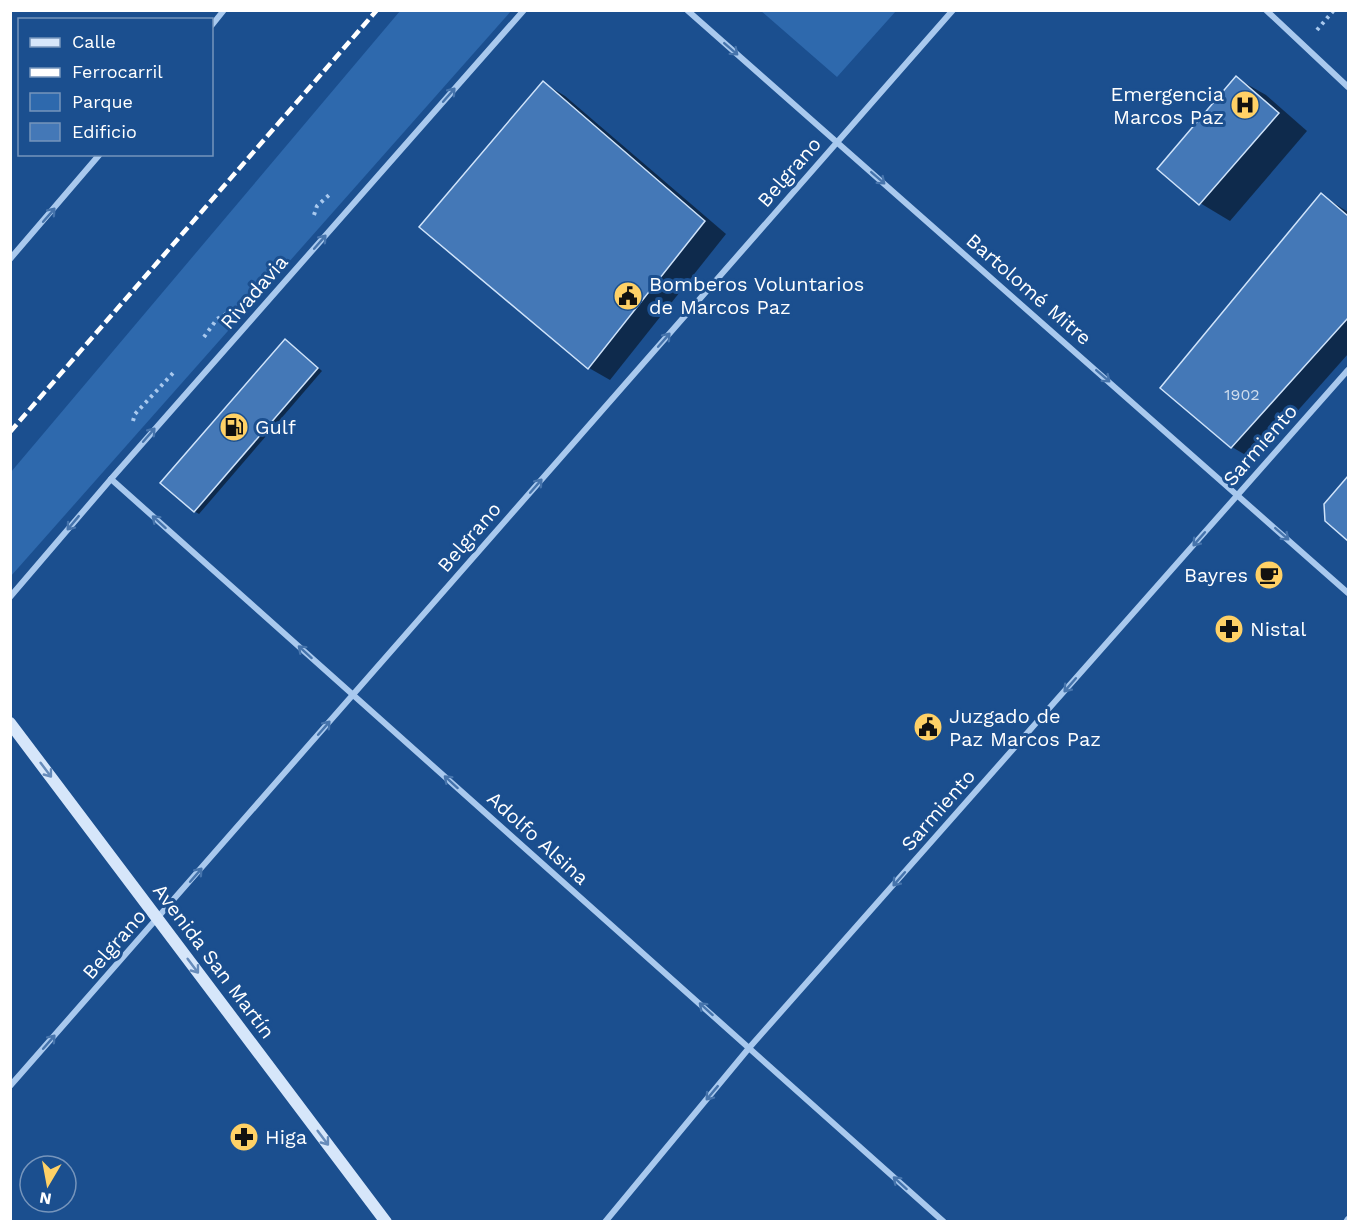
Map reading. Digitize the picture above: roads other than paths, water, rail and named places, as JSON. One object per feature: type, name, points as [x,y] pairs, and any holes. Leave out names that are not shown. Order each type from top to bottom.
[{"type":"main road","name":"Avenida San Martín","points":[[10,723],[386,1221]]},
{"type":"street","points":[[213,24],[224,10]]},
{"type":"street","name":"Rivadavia","points":[[10,597],[524,10]]},
{"type":"street","name":"Bartolomé Mitre","points":[[687,10],[1348,593]]},
{"type":"street","name":"Belgrano","points":[[10,1086],[953,10]]},
{"type":"street","points":[[1266,10],[1348,87]]},
{"type":"street","points":[[10,259],[98,156]]},
{"type":"street","name":"Sarmiento","points":[[605,1221],[749,1048],[1348,370]]},
{"type":"street","name":"Adolfo Alsina","points":[[111,479],[944,1221]]},
{"type":"railway","points":[[10,432],[377,10]]},
{"type":"place","name":"Emergencia Marcos Paz","points":[[1245,105]]},
{"type":"place","name":"Bomberos Voluntarios de Marcos Paz","points":[[628,296]]},
{"type":"place","name":"Gulf","points":[[234,427]]},
{"type":"place","name":"Bayres","points":[[1269,575]]},
{"type":"place","name":"Nistal","points":[[1229,629]]},
{"type":"place","name":"Juzgado de Paz Marcos Paz","points":[[928,727]]},
{"type":"place","name":"Higa","points":[[244,1137]]}]
